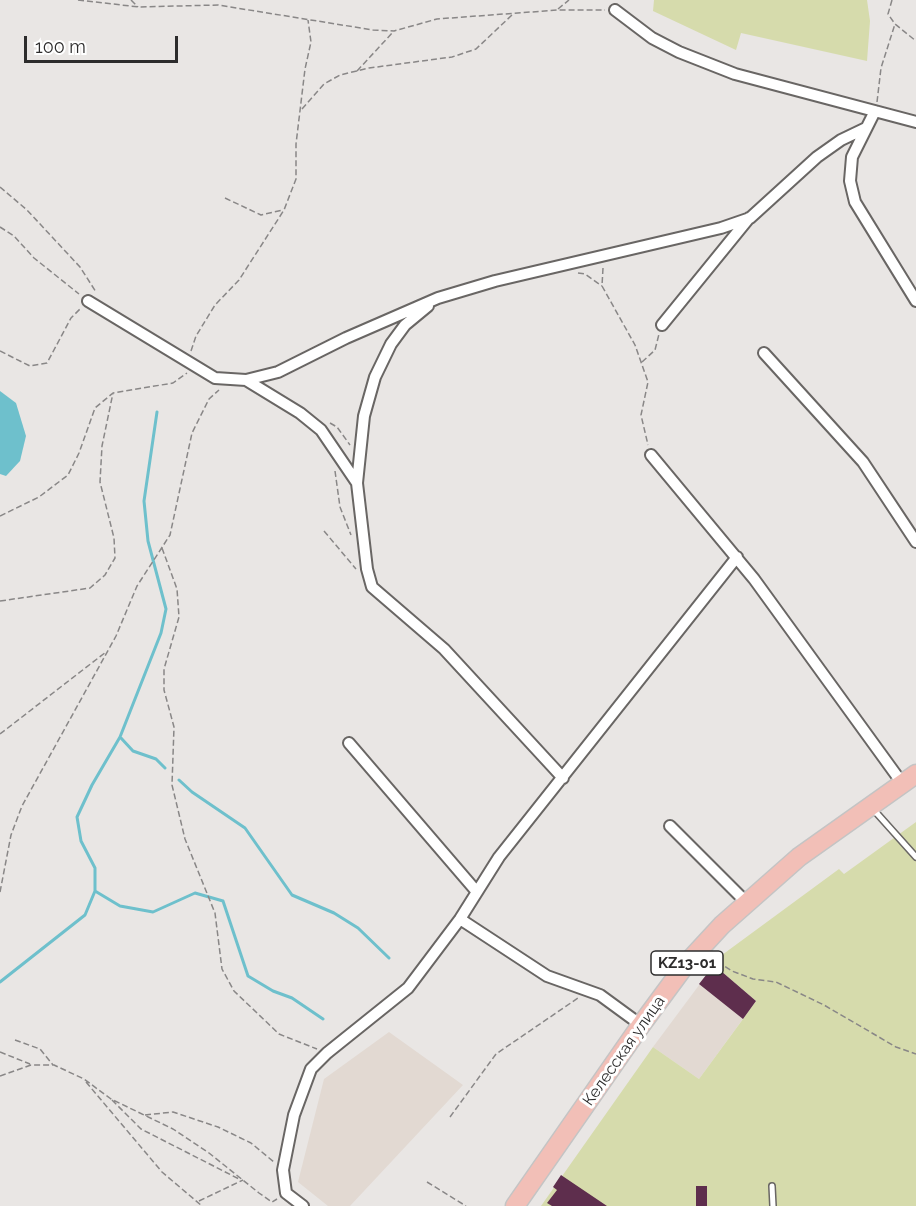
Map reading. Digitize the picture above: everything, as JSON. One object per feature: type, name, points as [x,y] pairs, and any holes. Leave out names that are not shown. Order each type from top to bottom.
[{"type":"main road","name":"Келесская улица","points":[[515,1206],[641,1025],[699,950],[746,902],[799,857],[909,778]]},
{"type":"street","points":[[615,10],[652,38],[690,57],[735,74],[916,122]]},
{"type":"street","points":[[875,111],[852,157],[850,181],[855,202],[916,301]]},
{"type":"street","points":[[662,325],[750,218],[817,157],[841,140],[866,128]]},
{"type":"street","points":[[92,298],[191,365],[215,378],[246,380],[278,372],[438,298],[495,281],[721,228],[750,218]]},
{"type":"street","points":[[438,298],[405,325],[391,344],[375,377],[364,416],[357,483],[372,587],[444,649],[563,778]]},
{"type":"street","points":[[764,353],[863,462],[916,542]]},
{"type":"street","points":[[246,380],[300,413],[321,430],[357,483]]},
{"type":"street","points":[[651,455],[737,557],[909,778]]},
{"type":"street","points":[[302,1206],[286,1193],[284,1170],[294,1115],[310,1069],[408,988],[460,919],[499,856],[737,557]]},
{"type":"street","points":[[349,743],[477,892]]},
{"type":"street","points":[[670,826],[746,902]]},
{"type":"street","points":[[460,919],[547,976],[600,995],[641,1025]]},
{"type":"lane","points":[[870,806],[916,857]]},
{"type":"lane","points":[[772,1186],[772,1206]]},
{"type":"path","points":[[78,0],[139,7],[218,5],[373,30],[394,31],[437,19],[558,10],[615,10]]},
{"type":"path","points":[[131,0],[139,7]]},
{"type":"path","points":[[558,10],[569,0]]},
{"type":"path","points":[[892,0],[888,14],[895,24],[916,41]]},
{"type":"path","points":[[302,110],[324,84],[340,75],[452,57],[476,49],[513,13]]},
{"type":"path","points":[[0,516],[39,497],[68,475],[79,453],[95,408],[113,393],[173,383],[191,365],[200,328],[215,305],[239,280],[284,210],[296,179],[296,144],[302,110],[304,69],[311,42],[308,19]]},
{"type":"path","points":[[875,111],[880,92],[881,68],[895,24]]},
{"type":"path","points":[[356,71],[394,31]]},
{"type":"path","points":[[0,187],[27,210],[80,267],[92,298]]},
{"type":"path","points":[[225,198],[261,215],[284,210]]},
{"type":"path","points":[[0,227],[14,236],[34,258],[92,298]]},
{"type":"path","points":[[605,255],[602,286],[635,345],[648,382],[641,415],[651,455]]},
{"type":"path","points":[[0,351],[30,366],[47,363],[71,318],[92,298]]},
{"type":"path","points":[[642,363],[655,350],[662,325]]},
{"type":"path","points":[[0,892],[11,835],[22,806],[108,651],[137,586],[170,536],[192,433],[209,399],[231,379]]},
{"type":"path","points":[[0,601],[90,588],[105,575],[115,558],[114,538],[100,482],[102,446],[113,393]]},
{"type":"path","points":[[332,464],[340,507],[348,531],[365,550]]},
{"type":"path","points":[[324,531],[372,587]]},
{"type":"path","points":[[162,548],[177,589],[179,617],[164,669],[164,690],[174,727],[172,785],[185,839],[215,913],[222,969],[234,991],[279,1034],[327,1053]]},
{"type":"path","points":[[0,734],[108,651]]},
{"type":"path","points":[[699,950],[732,971],[753,979],[776,982],[824,1005],[896,1047],[916,1054]]},
{"type":"path","points":[[450,1117],[496,1054],[589,991]]},
{"type":"path","points":[[15,1040],[40,1049],[54,1065],[84,1079],[111,1099],[141,1129],[243,1180]]},
{"type":"path","points":[[0,1052],[31,1065]]},
{"type":"path","points":[[0,1076],[31,1065],[54,1065]]},
{"type":"path","points":[[84,1079],[162,1172],[202,1206]]},
{"type":"path","points":[[111,1099],[173,1129],[209,1153],[272,1202],[286,1193]]},
{"type":"path","points":[[144,1115],[173,1112],[218,1126],[251,1143],[284,1170]]},
{"type":"path","points":[[198,1201],[243,1180]]},
{"type":"path","points":[[427,1182],[466,1206]]},
{"type":"shaded area","points":[[714,965],[756,1001],[699,1079],[653,1047]]},
{"type":"shaded area","points":[[389,1032],[463,1085],[350,1206],[328,1206],[298,1182],[324,1079]]},
{"type":"green space","points":[[654,0],[867,0],[870,21],[867,61],[741,33],[736,50],[653,11]]},
{"type":"green space","points":[[916,822],[916,1206],[541,1206],[653,1047],[699,1079],[756,1001],[714,965],[722,955],[839,869],[844,874]]},
{"type":"water","points":[[0,391],[16,403],[26,436],[20,461],[6,476],[0,474]]},
{"type":"building","points":[[714,965],[756,1001],[743,1019],[699,984]]},
{"type":"building","points":[[561,1175],[607,1206],[552,1206],[547,1203],[557,1190],[553,1187]]},
{"type":"building","points":[[696,1186],[707,1186],[707,1206],[696,1206]]},
{"type":"waterway","points":[[0,982],[85,915],[95,891],[95,868],[81,841],[77,817],[92,785],[120,737],[161,633],[166,609],[148,541],[144,501],[157,412]]},
{"type":"waterway","points":[[121,738],[133,751],[156,759],[165,768]]},
{"type":"waterway","points":[[179,780],[192,792],[245,828],[292,895],[334,913],[358,928],[389,958]]},
{"type":"waterway","points":[[95,891],[120,906],[153,912],[195,893],[223,901],[248,976],[273,991],[292,998],[323,1019]]}]
